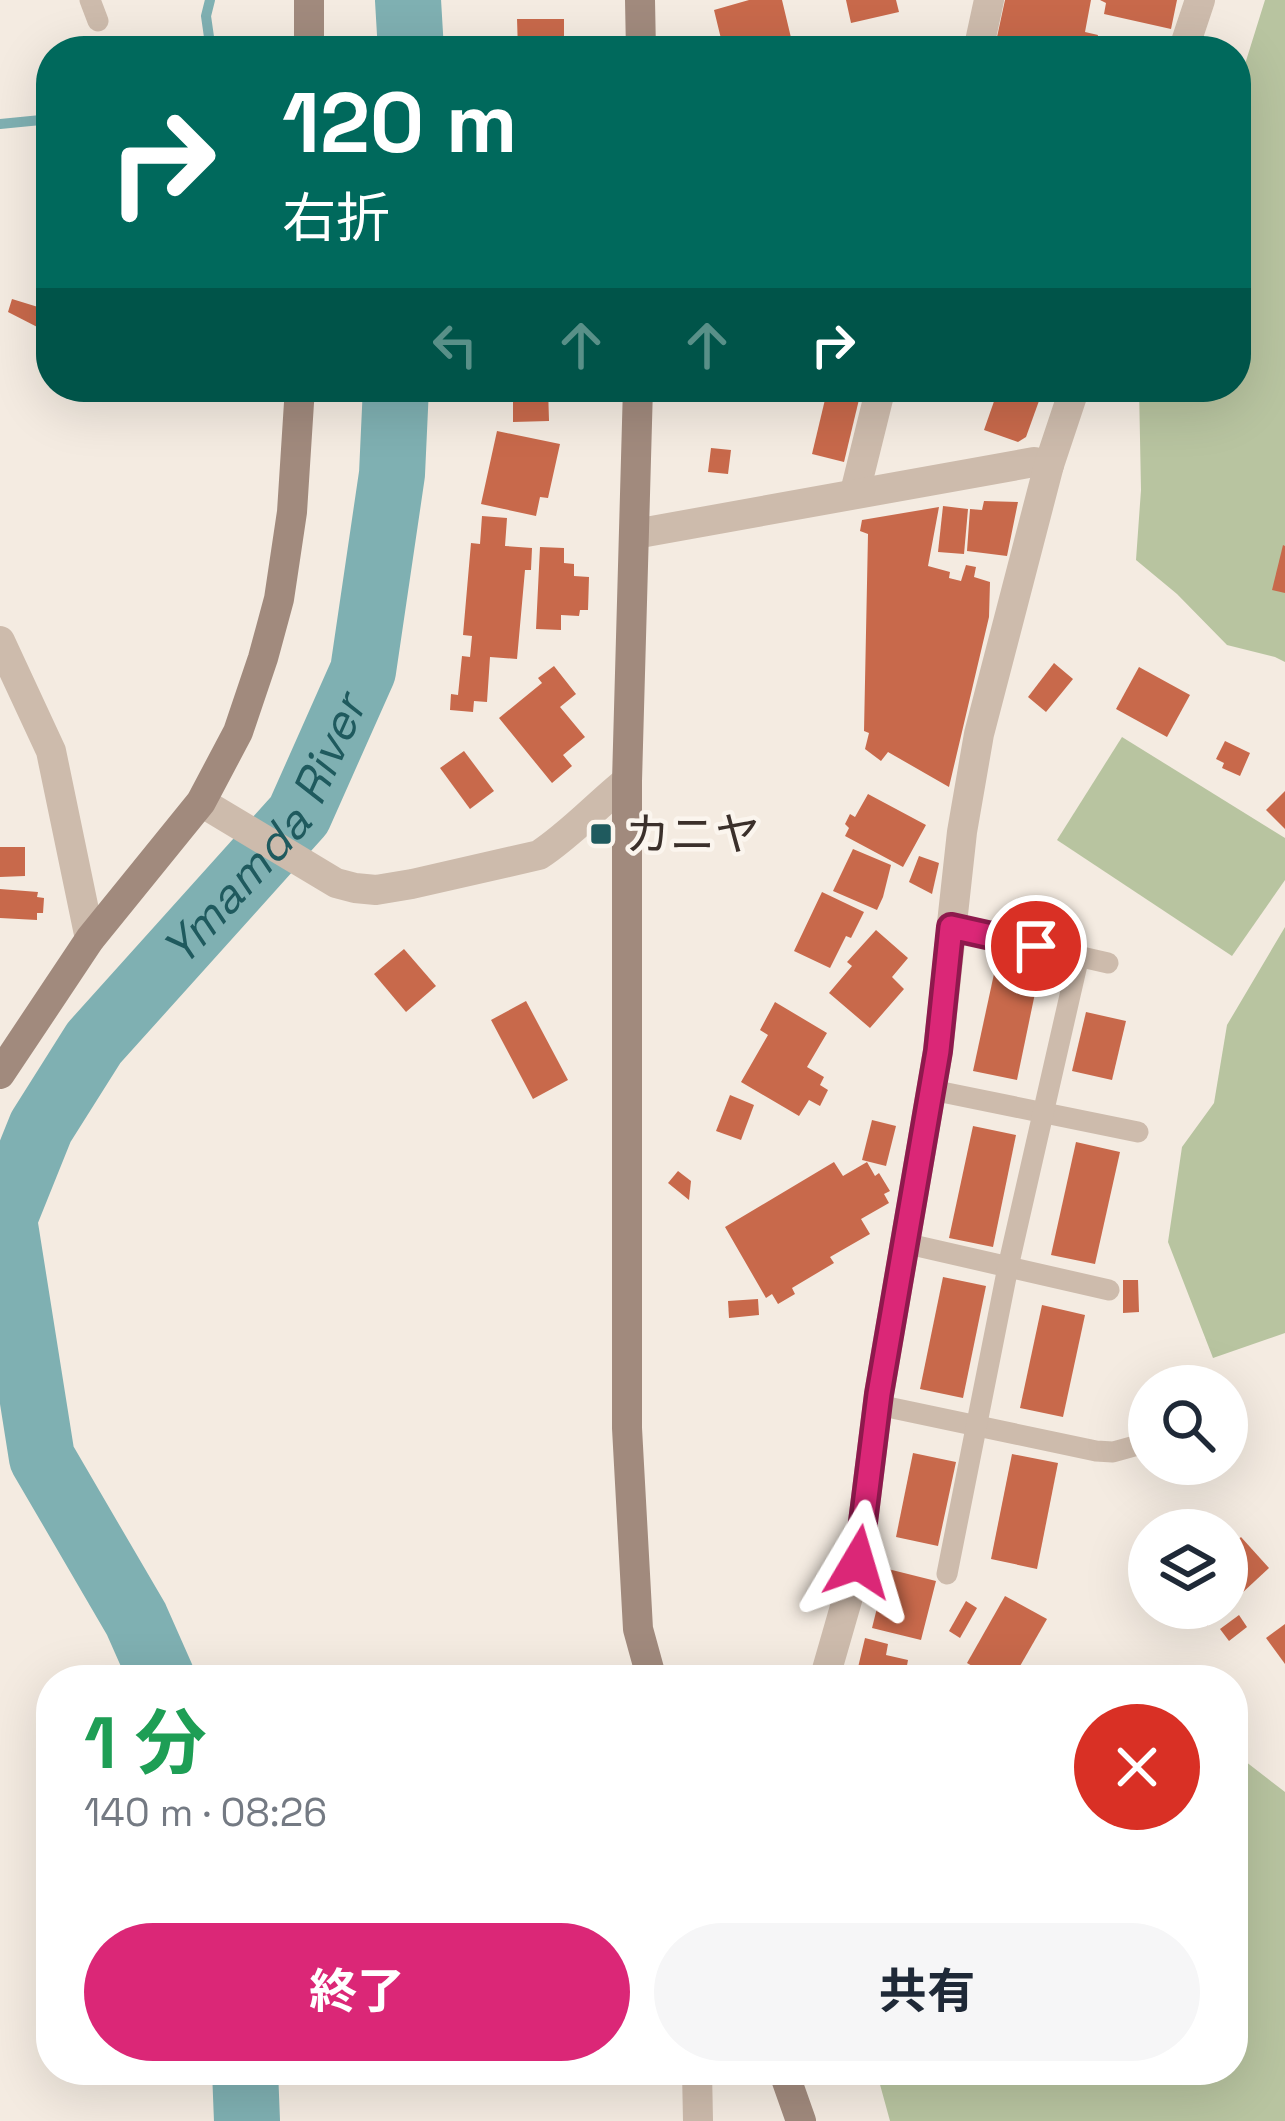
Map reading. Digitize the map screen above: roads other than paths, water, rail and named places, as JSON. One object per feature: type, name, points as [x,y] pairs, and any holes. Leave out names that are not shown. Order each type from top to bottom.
[{"type":"street","points":[[309,0],[309,36]]},
{"type":"street","points":[[640,0],[641,36]]},
{"type":"street","points":[[981,36],[989,0]]},
{"type":"street","points":[[1188,36],[1199,0]]},
{"type":"street","points":[[0,1074],[90,939],[201,802],[238,732],[279,599],[292,512],[299,402]]},
{"type":"street","points":[[638,402],[627,781],[627,1428],[638,1629],[648,1665]]},
{"type":"street","points":[[855,492],[877,402]]},
{"type":"street","points":[[828,1665],[858,1562],[878,1405],[932,1090],[962,832],[979,734],[1070,402]]},
{"type":"street","points":[[635,534],[1034,462],[1049,465]]},
{"type":"street","points":[[0,641],[51,751],[90,939]]},
{"type":"street","points":[[201,802],[336,883],[376,890],[539,855],[627,781]]},
{"type":"street","points":[[698,2085],[698,2121]]},
{"type":"street","points":[[789,2085],[802,2121]]},
{"type":"lane","points":[[951,927],[1108,963]]},
{"type":"lane","points":[[947,1574],[1008,1267],[1079,956]]},
{"type":"lane","points":[[932,1090],[1138,1132]]},
{"type":"lane","points":[[904,1243],[1109,1290]]},
{"type":"lane","points":[[878,1405],[1096,1450],[1128,1448]]},
{"type":"waterway","points":[[209,36],[210,0]]},
{"type":"waterway","name":"Ymamda River","points":[[408,0],[410,36]]},
{"type":"waterway","points":[[0,124],[36,120]]},
{"type":"waterway","name":"Ymamda River","points":[[156,1665],[136,1619],[42,1458],[4,1219],[41,1127],[94,1043],[299,815],[363,671],[392,474],[395,402]]},
{"type":"waterway","points":[[246,2085],[247,2121]]},
{"type":"place","name":"カニヤ","points":[[601,834]]}]
